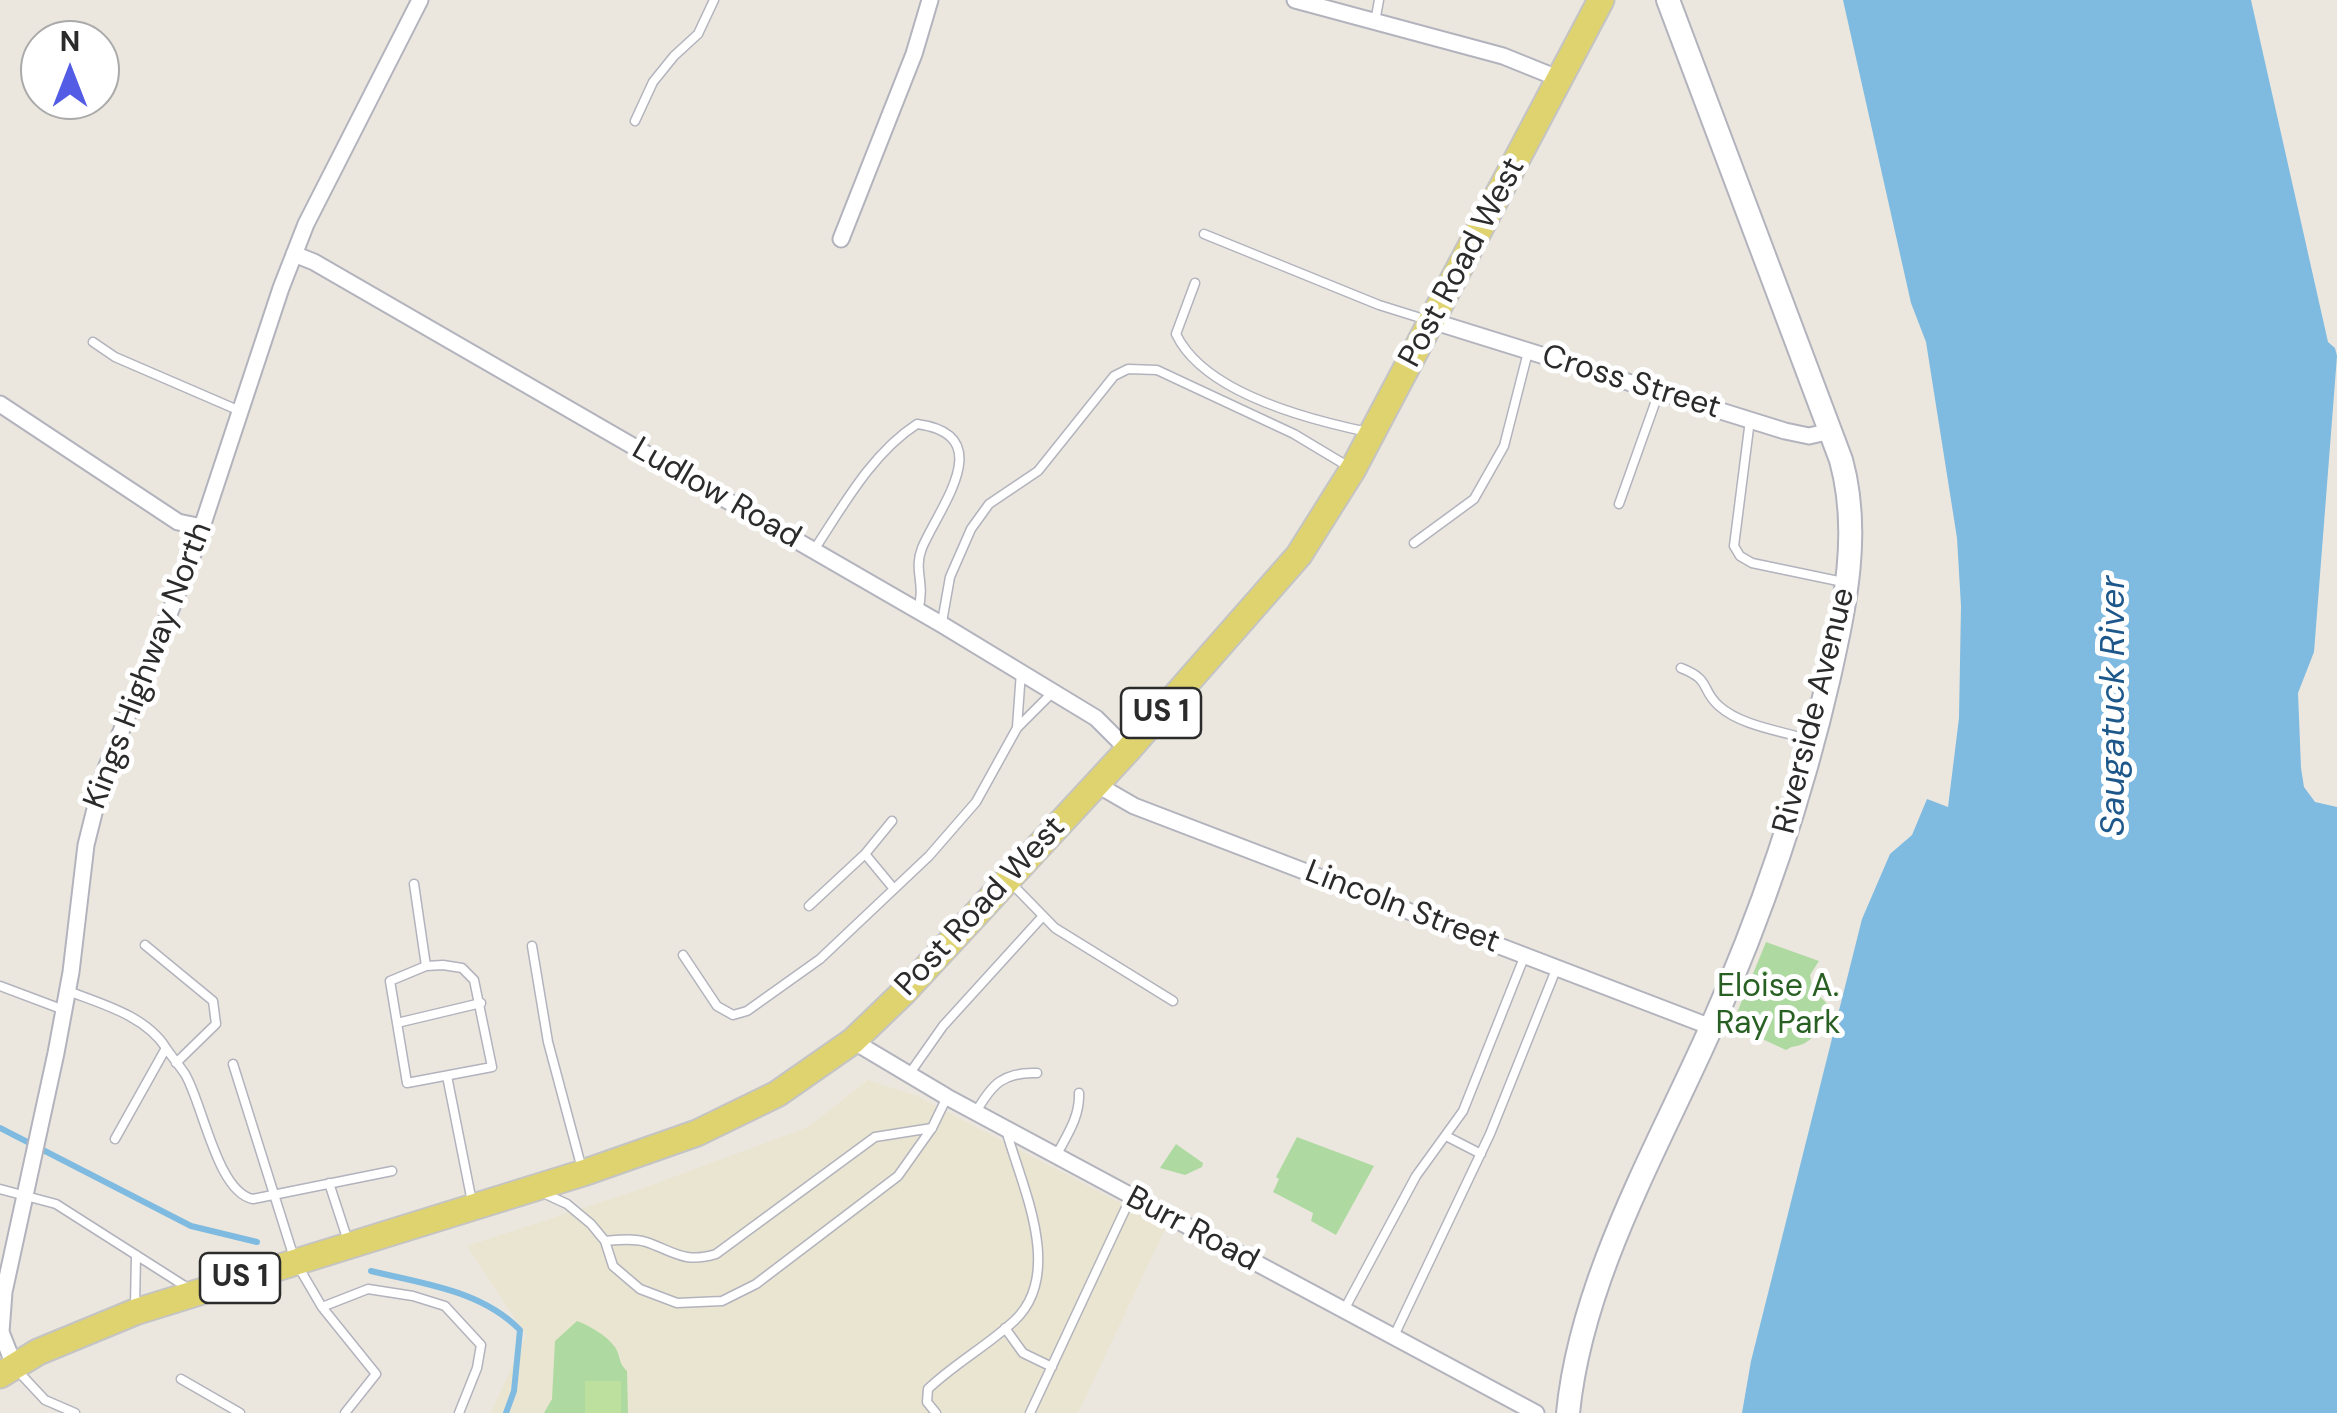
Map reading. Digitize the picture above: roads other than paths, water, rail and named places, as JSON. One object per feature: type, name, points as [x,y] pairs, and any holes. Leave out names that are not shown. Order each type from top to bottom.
[{"type":"main road","name":"Post Road West","points":[[5,1359],[194,1292],[583,1173],[678,1140],[742,1112],[799,1080],[853,1041],[905,991],[1128,750],[1273,587],[1309,540],[1373,433],[1600,0]]},
{"type":"main road","name":"Riverside Avenue","points":[[1568,1413],[1576,1351],[1598,1280],[1711,1027],[1782,846],[1814,741],[1851,552],[1850,498],[1831,431],[1668,0]]},
{"type":"street","name":"Kings Highway North","points":[[5,1359],[2,1311],[68,991],[84,860],[99,788],[118,732],[170,615],[294,254],[313,208],[420,0]]},
{"type":"street","points":[[841,240],[914,54],[930,0]]},
{"type":"street","points":[[1295,0],[1503,56],[1560,79]]},
{"type":"street","name":"Ludlow Road","points":[[294,254],[942,624],[1096,718],[1128,750]]},
{"type":"street","name":"Cross Street","points":[[1432,321],[1750,420],[1809,436],[1831,431]]},
{"type":"street","points":[[0,404],[178,522],[202,527]]},
{"type":"street","name":"Lincoln Street","points":[[1096,784],[1134,806],[1711,1027]]},
{"type":"street","name":"Burr Road","points":[[853,1041],[946,1097],[1536,1413]]},
{"type":"lane","points":[[635,121],[653,82],[698,34],[714,0]]},
{"type":"lane","points":[[1375,22],[1379,0]]},
{"type":"lane","points":[[1204,234],[1363,298],[1432,321]]},
{"type":"lane","points":[[1195,282],[1176,334],[1182,348],[1223,379],[1269,405],[1307,419],[1373,433]]},
{"type":"lane","points":[[93,342],[114,357],[240,412]]},
{"type":"lane","points":[[1414,542],[1474,499],[1504,446],[1528,352]]},
{"type":"lane","points":[[942,624],[950,578],[971,529],[989,504],[1038,472],[1114,376],[1128,369],[1156,370],[1294,434],[1353,470]]},
{"type":"lane","points":[[1619,504],[1659,392]]},
{"type":"lane","points":[[1750,420],[1734,546],[1740,556],[1752,563],[1847,583]]},
{"type":"lane","points":[[814,550],[896,437],[918,424],[934,426],[952,435],[959,447],[959,463],[952,489],[918,561],[923,594],[918,610]]},
{"type":"lane","points":[[1681,668],[1701,676],[1718,705],[1741,718],[1814,741]]},
{"type":"lane","points":[[1017,728],[1021,672]]},
{"type":"lane","points":[[683,955],[718,1006],[734,1014],[747,1011],[820,960],[929,856],[976,802],[1017,728],[1054,692]]},
{"type":"lane","points":[[809,906],[865,854],[892,821]]},
{"type":"lane","points":[[865,854],[894,889]]},
{"type":"lane","points":[[1008,880],[1042,916],[1074,941],[1173,1001]]},
{"type":"lane","points":[[414,884],[426,966]]},
{"type":"lane","points":[[908,1076],[943,1026],[1042,916]]},
{"type":"lane","points":[[145,944],[214,1001],[217,1008],[216,1024],[176,1063]]},
{"type":"lane","points":[[532,946],[548,1042],[583,1173]]},
{"type":"lane","points":[[1344,1312],[1416,1176],[1463,1110],[1525,955]]},
{"type":"lane","points":[[426,966],[462,968],[470,974],[481,1003],[492,1067],[407,1083],[390,981],[426,966]]},
{"type":"lane","points":[[1393,1338],[1481,1154],[1556,968]]},
{"type":"lane","points":[[0,986],[64,1010]]},
{"type":"lane","points":[[68,991],[112,1008],[156,1033],[186,1076],[237,1192],[253,1199],[392,1170]]},
{"type":"lane","points":[[398,1023],[481,1003]]},
{"type":"lane","points":[[115,1139],[166,1048]]},
{"type":"lane","points":[[233,1064],[295,1261],[322,1307],[376,1374],[345,1413]]},
{"type":"lane","points":[[976,1112],[992,1085],[1008,1075],[1037,1073]]},
{"type":"lane","points":[[447,1076],[473,1207]]},
{"type":"lane","points":[[1056,1156],[1075,1121],[1079,1093]]},
{"type":"lane","points":[[532,1188],[567,1204],[591,1224],[605,1241],[609,1258],[620,1274],[651,1296],[699,1304],[734,1297],[904,1169],[932,1128],[946,1097]]},
{"type":"lane","points":[[605,1241],[638,1240],[688,1258],[716,1254],[875,1137],[932,1128]]},
{"type":"lane","points":[[936,1413],[928,1402],[928,1389],[1006,1328],[1026,1308],[1034,1293],[1040,1258],[1006,1128]]},
{"type":"lane","points":[[1446,1136],[1481,1154]]},
{"type":"lane","points":[[329,1183],[349,1244]]},
{"type":"lane","points":[[0,1189],[56,1204],[194,1292]]},
{"type":"lane","points":[[1030,1413],[1132,1198]]},
{"type":"lane","points":[[135,1312],[136,1255]]},
{"type":"lane","points":[[322,1307],[368,1289],[445,1306],[481,1345],[478,1368],[459,1413]]},
{"type":"lane","points":[[1006,1328],[1023,1352],[1052,1368]]},
{"type":"lane","points":[[5,1359],[45,1400],[75,1413]]},
{"type":"lane","points":[[181,1379],[240,1413]]},
{"type":"water","name":"Saugatuck River","points":[[1843,0],[2251,0],[2328,342],[2337,356],[2314,652],[2298,693],[2304,787],[2315,802],[2337,807],[2337,1413],[1742,1413],[1751,1361],[1862,919],[1890,854],[1912,835],[1927,799],[1948,807],[1959,718],[1961,606],[1957,538],[1926,342],[1911,303]]},
{"type":"waterway","points":[[0,1128],[191,1226],[257,1242]]},
{"type":"waterway","points":[[371,1271],[469,1297],[520,1330],[514,1391],[506,1413]]},
{"type":"park label","name":"Eloise A. Ray Park","points":[[1778,1006]]}]
